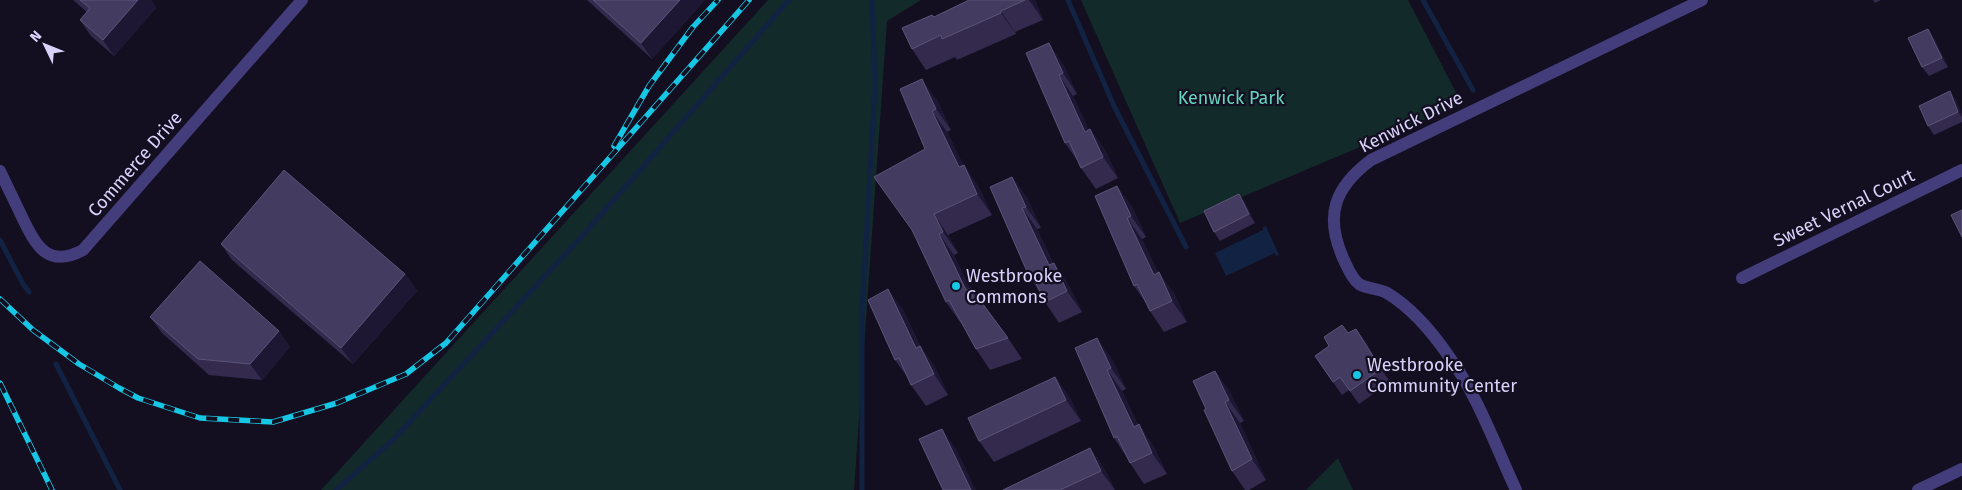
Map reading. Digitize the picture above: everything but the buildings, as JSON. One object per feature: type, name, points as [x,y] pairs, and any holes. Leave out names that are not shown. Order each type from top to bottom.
[{"type":"street","name":"Commerce Drive","points":[[0,171],[33,240],[43,252],[52,256],[63,257],[72,256],[83,250],[302,0]]},
{"type":"street","name":"Kenwick Drive","points":[[1516,490],[1467,387],[1449,356],[1406,307],[1386,292],[1358,284],[1350,272],[1336,236],[1334,218],[1336,200],[1343,184],[1371,160],[1702,0]]},
{"type":"street","name":"Sweet Vernal Court","points":[[1742,278],[1962,170]]},
{"type":"street","points":[[1918,490],[1962,469]]},
{"type":"green space","points":[[768,0],[921,0],[887,21],[854,490],[321,490]]},
{"type":"green space","name":"Kenwick Park","points":[[1081,0],[1408,0],[1462,104],[1180,223]]},
{"type":"green space","points":[[1338,458],[1353,490],[1306,490]]},
{"type":"water","points":[[1266,226],[1279,255],[1276,256],[1275,253],[1226,276],[1215,253],[1263,230],[1263,227]]},
{"type":"waterway","points":[[336,490],[393,440],[583,235],[789,0]]},
{"type":"waterway","points":[[862,490],[862,311],[875,86],[872,0]]},
{"type":"waterway","points":[[1068,0],[1114,106],[1186,247]]},
{"type":"waterway","points":[[1423,0],[1473,90]]},
{"type":"waterway","points":[[0,240],[29,292]]},
{"type":"waterway","points":[[56,364],[120,490]]},
{"type":"railway","points":[[614,146],[649,86],[693,27],[718,0]]},
{"type":"railway","points":[[0,299],[33,330],[79,364],[119,388],[138,398],[200,418],[273,422],[337,403],[406,374],[446,343],[749,0]]},
{"type":"railway","points":[[0,383],[52,490]]},
{"type":"place","name":"Westbrooke Commons","points":[[956,286]]},
{"type":"place","name":"Westbrooke Community Center","points":[[1357,375]]}]
